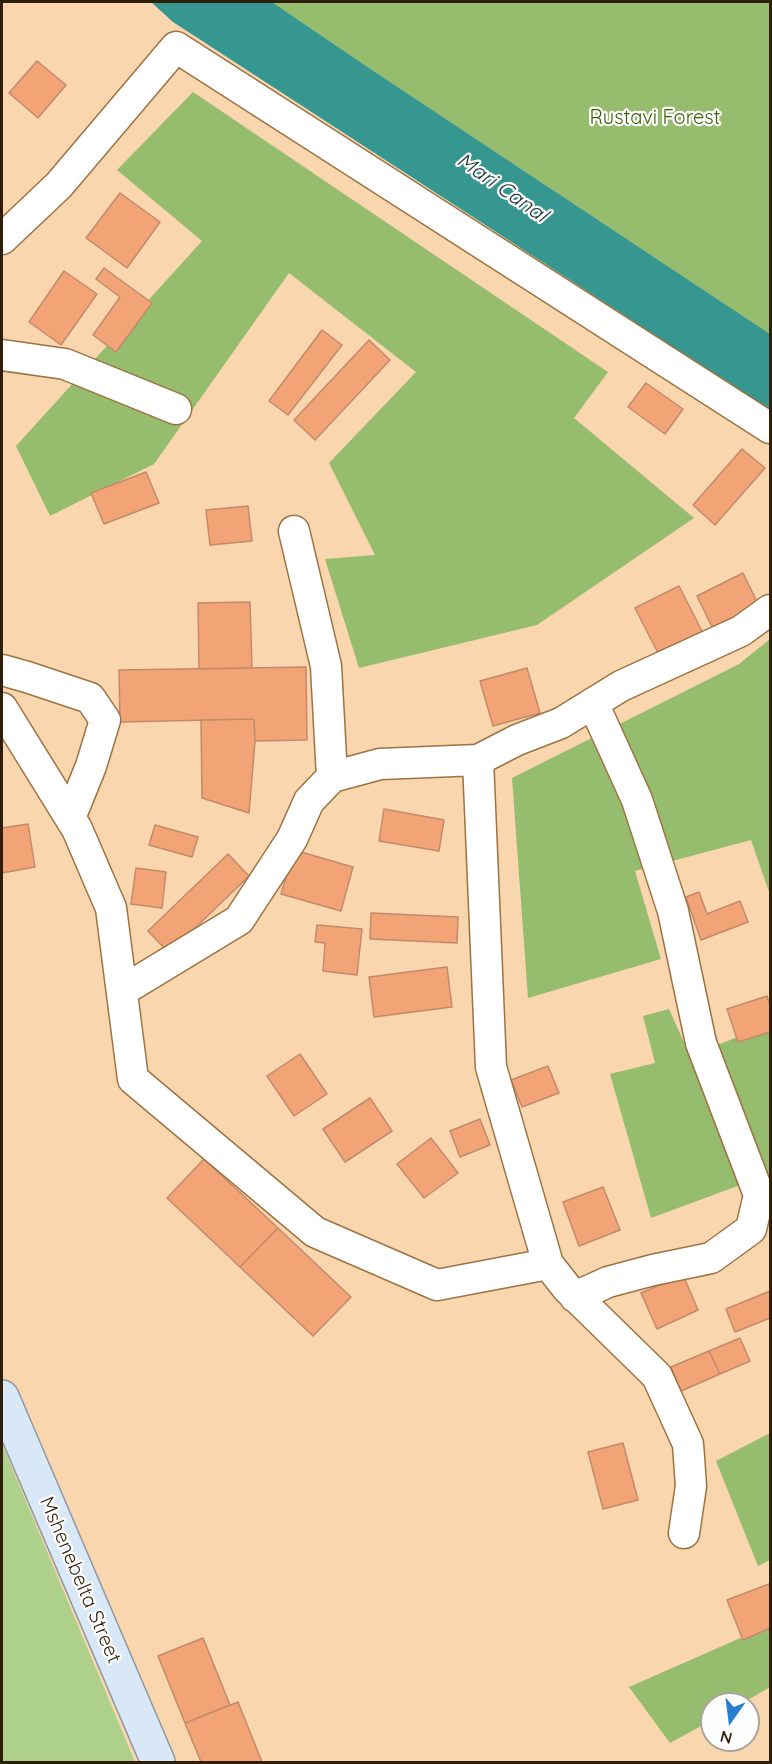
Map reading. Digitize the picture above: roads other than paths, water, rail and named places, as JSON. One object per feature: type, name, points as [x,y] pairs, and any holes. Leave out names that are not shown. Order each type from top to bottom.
[{"type":"main road","name":"Mshenebelta Street","points":[[2,1396],[158,1762]]},
{"type":"street","points":[[2,239],[58,185],[176,48],[771,428]]},
{"type":"street","points":[[2,355],[65,364],[176,409]]},
{"type":"street","points":[[294,531],[326,666],[332,777]]},
{"type":"street","points":[[122,991],[239,920],[292,839],[309,801],[332,777],[380,764],[478,760],[561,723],[621,686],[741,631],[771,610]]},
{"type":"street","points":[[2,670],[27,676],[90,698],[105,720],[91,766],[70,818]]},
{"type":"street","points":[[575,1297],[608,1282],[711,1258],[751,1229],[759,1195],[701,1042],[673,911],[637,800],[593,703]]},
{"type":"street","points":[[2,708],[77,829],[111,908],[133,1079],[315,1232],[437,1285],[548,1264]]},
{"type":"street","points":[[478,760],[491,1067],[548,1264],[575,1297],[657,1376],[688,1444],[691,1486],[684,1533]]},
{"type":"water","name":"Mari Canal","points":[[151,2],[272,2],[770,334],[770,410],[173,22]]},
{"type":"park label","name":"Rustavi Forest","points":[[655,118]]}]
